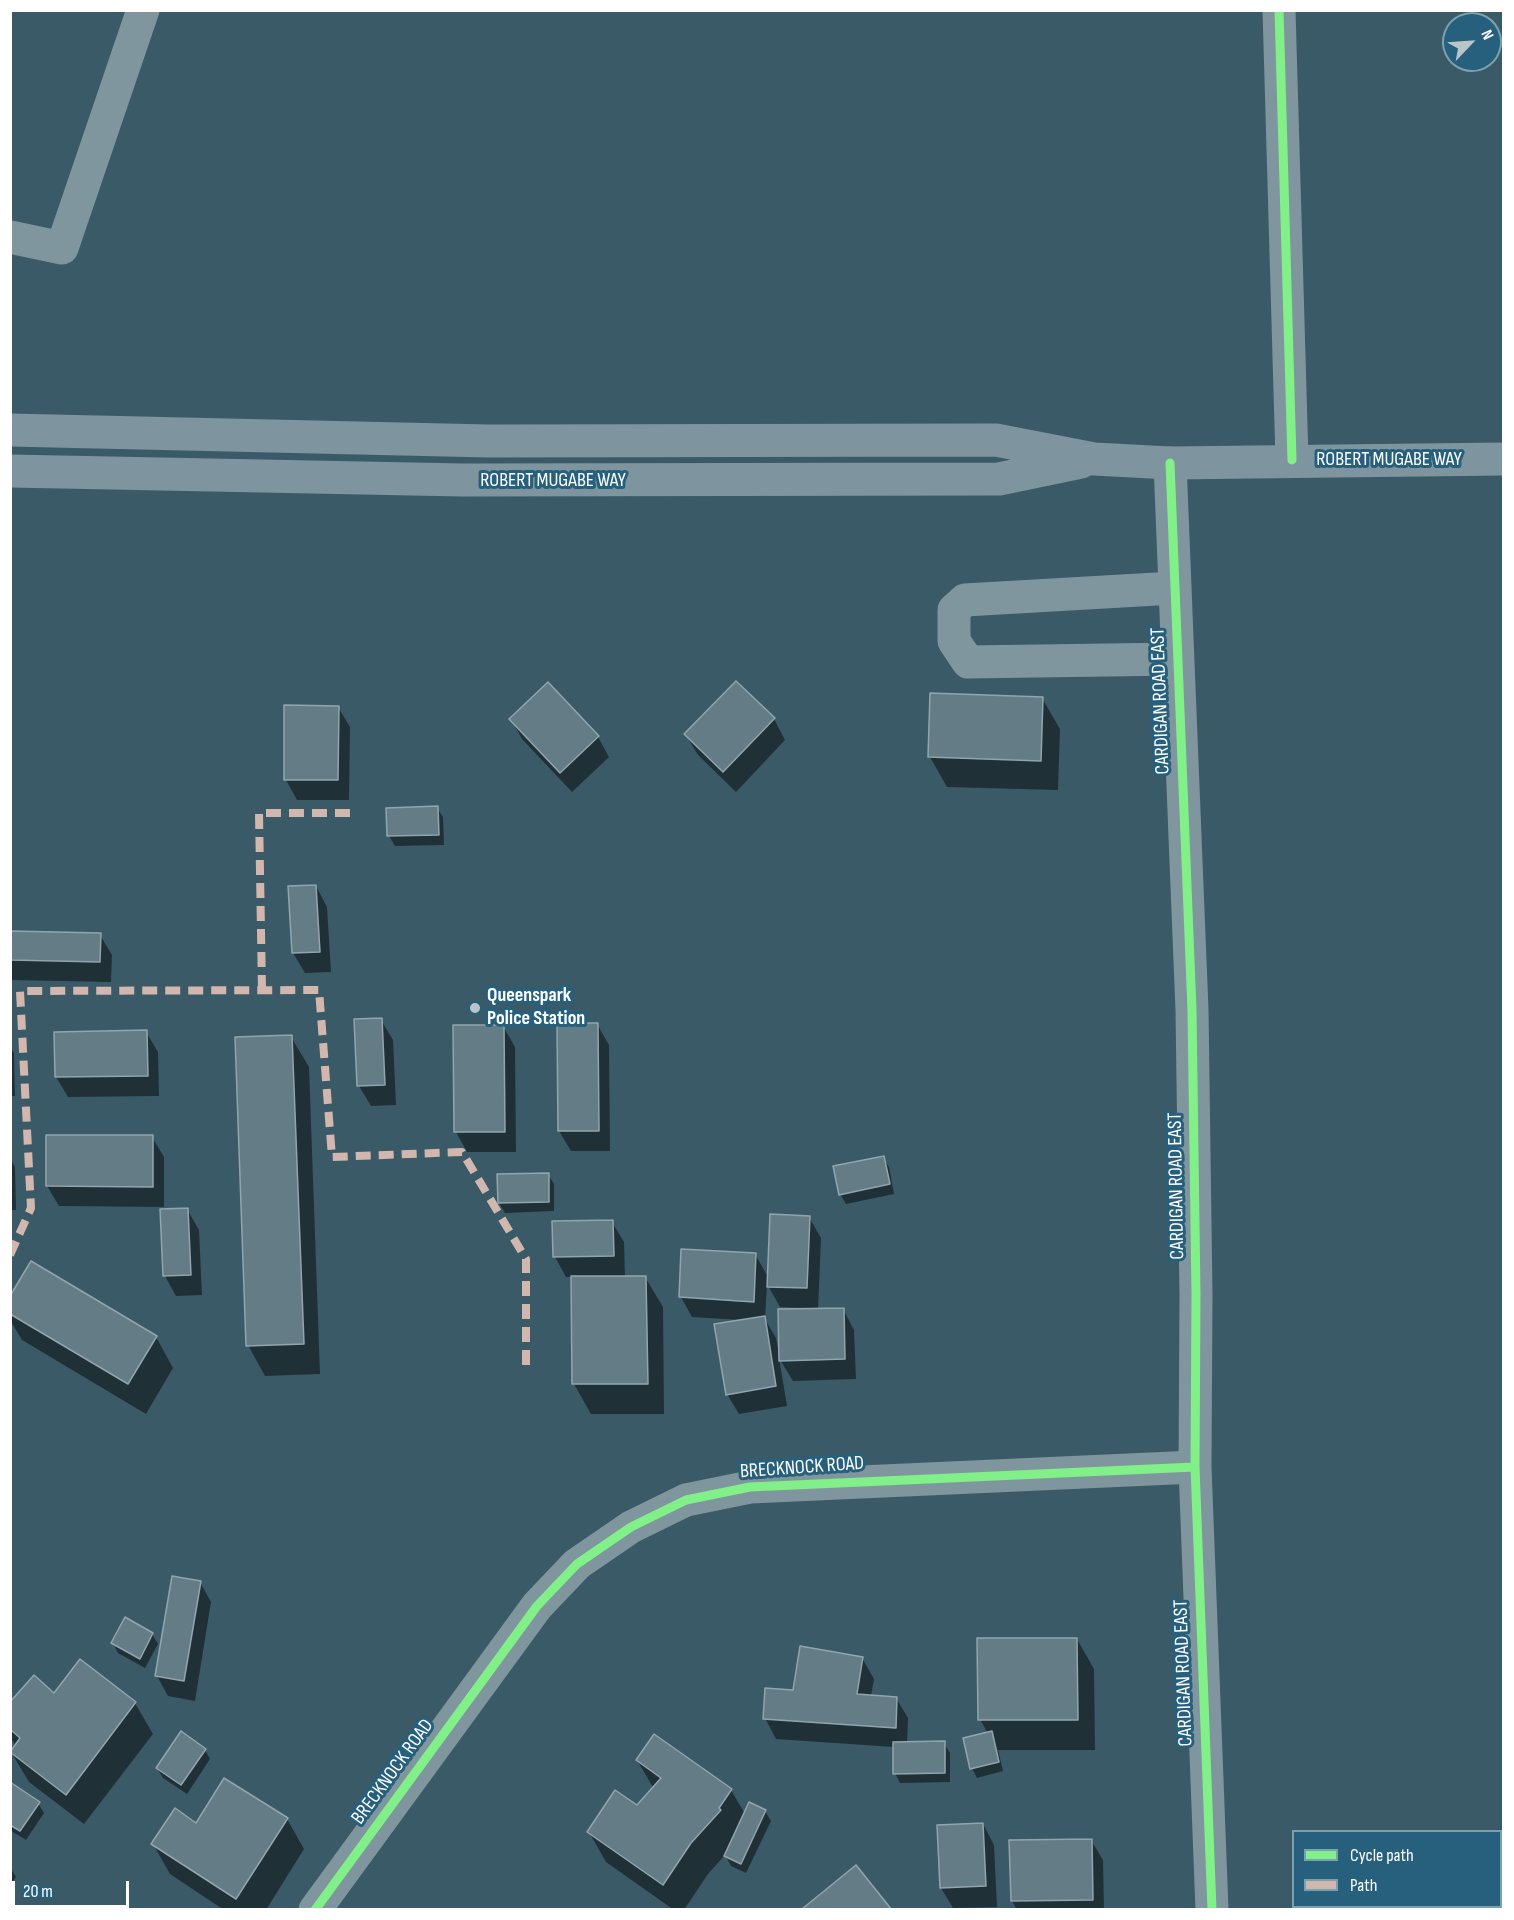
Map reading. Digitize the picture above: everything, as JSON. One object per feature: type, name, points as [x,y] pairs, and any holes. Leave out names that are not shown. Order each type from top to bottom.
[{"type":"main road","name":"ROBERT MUGABE WAY","points":[[10,430],[489,441],[996,440],[1094,459],[1170,463],[1503,459]]},
{"type":"main road","name":"ROBERT MUGABE WAY","points":[[10,471],[464,480],[987,480],[1094,459]]},
{"type":"street","points":[[10,237],[62,248],[143,10]]},
{"type":"street","points":[[1279,10],[1292,460]]},
{"type":"street","name":"CARDIGAN ROAD EAST","points":[[1170,463],[1192,1010],[1196,1295],[1195,1467],[1212,1910]]},
{"type":"street","points":[[1174,588],[964,600],[954,610],[954,641],[968,662],[1178,659]]},
{"type":"street","name":"BRECKNOCK ROAD","points":[[315,1910],[537,1606],[577,1564],[631,1527],[686,1500],[750,1487],[1195,1467]]},
{"type":"building","points":[[736,681],[775,718],[723,772],[684,734]]},
{"type":"building","points":[[548,682],[599,736],[560,773],[509,719]]},
{"type":"building","points":[[930,693],[1043,697],[1041,761],[928,757]]},
{"type":"building","points":[[284,705],[339,706],[338,780],[284,780]]},
{"type":"building","points":[[438,806],[439,835],[387,836],[386,808]]},
{"type":"building","points":[[316,885],[320,952],[292,953],[288,886]]},
{"type":"building","points":[[10,931],[101,933],[100,962],[10,960]]},
{"type":"building","points":[[382,1018],[385,1085],[357,1086],[354,1019]]},
{"type":"building","points":[[557,1023],[598,1023],[599,1131],[558,1131]]},
{"type":"building","points":[[453,1025],[504,1025],[505,1132],[454,1132]]},
{"type":"building","points":[[147,1030],[148,1076],[55,1077],[54,1032]]},
{"type":"building","points":[[292,1035],[304,1344],[246,1346],[235,1037]]},
{"type":"building","points":[[46,1135],[153,1135],[153,1187],[46,1186]]},
{"type":"building","points":[[884,1156],[890,1184],[839,1195],[833,1166]]},
{"type":"building","points":[[549,1173],[549,1202],[498,1203],[497,1174]]},
{"type":"building","points":[[188,1208],[191,1275],[163,1276],[160,1209]]},
{"type":"building","points":[[770,1214],[810,1216],[807,1288],[767,1287]]},
{"type":"building","points":[[613,1220],[614,1256],[553,1257],[552,1221]]},
{"type":"building","points":[[681,1249],[756,1253],[754,1302],[679,1297]]},
{"type":"building","points":[[31,1261],[157,1336],[128,1384],[10,1314],[10,1296]]},
{"type":"building","points":[[571,1276],[646,1276],[648,1384],[572,1384]]},
{"type":"building","points":[[844,1308],[845,1359],[779,1361],[778,1309]]},
{"type":"building","points":[[765,1316],[776,1386],[726,1395],[714,1324]]},
{"type":"building","points":[[172,1576],[201,1581],[184,1681],[155,1676]]},
{"type":"building","points":[[125,1617],[153,1633],[140,1659],[111,1643]]},
{"type":"building","points":[[977,1638],[1077,1638],[1078,1720],[978,1720]]},
{"type":"building","points":[[800,1646],[863,1657],[857,1694],[897,1697],[896,1728],[763,1719],[765,1688],[793,1690]]},
{"type":"building","points":[[80,1659],[136,1702],[66,1795],[10,1752],[20,1738],[10,1729],[10,1702],[34,1675],[54,1693]]},
{"type":"building","points":[[181,1731],[206,1749],[181,1785],[156,1768]]},
{"type":"building","points":[[992,1731],[999,1762],[970,1769],[963,1738]]},
{"type":"building","points":[[654,1734],[732,1789],[719,1808],[721,1810],[691,1843],[663,1885],[587,1832],[615,1790],[637,1805],[661,1778],[636,1760]]},
{"type":"building","points":[[945,1741],[945,1773],[893,1774],[893,1742]]},
{"type":"building","points":[[224,1778],[288,1818],[236,1899],[151,1844],[175,1808],[196,1823]]},
{"type":"building","points":[[10,1782],[40,1802],[20,1831],[10,1825]]},
{"type":"building","points":[[749,1802],[766,1810],[741,1864],[724,1856]]},
{"type":"building","points":[[983,1823],[986,1886],[940,1888],[937,1825]]},
{"type":"building","points":[[1092,1839],[1093,1900],[1011,1901],[1009,1840]]},
{"type":"building","points":[[856,1865],[892,1910],[799,1910],[802,1909]]},
{"type":"marked path","points":[[262,990],[259,813],[352,813]]},
{"type":"marked path","points":[[10,1255],[31,1208],[20,991],[319,990],[332,1157],[462,1152],[526,1259],[526,1368]]},
{"type":"cycle path","points":[[1279,10],[1292,460]]},
{"type":"cycle path","points":[[1170,463],[1192,1010],[1196,1295],[1195,1467],[1212,1910]]},
{"type":"cycle path","points":[[315,1910],[537,1606],[577,1564],[631,1527],[686,1500],[750,1487],[1195,1467]]},
{"type":"place","name":"Queenspark Police Station","points":[[475,1008]]}]
